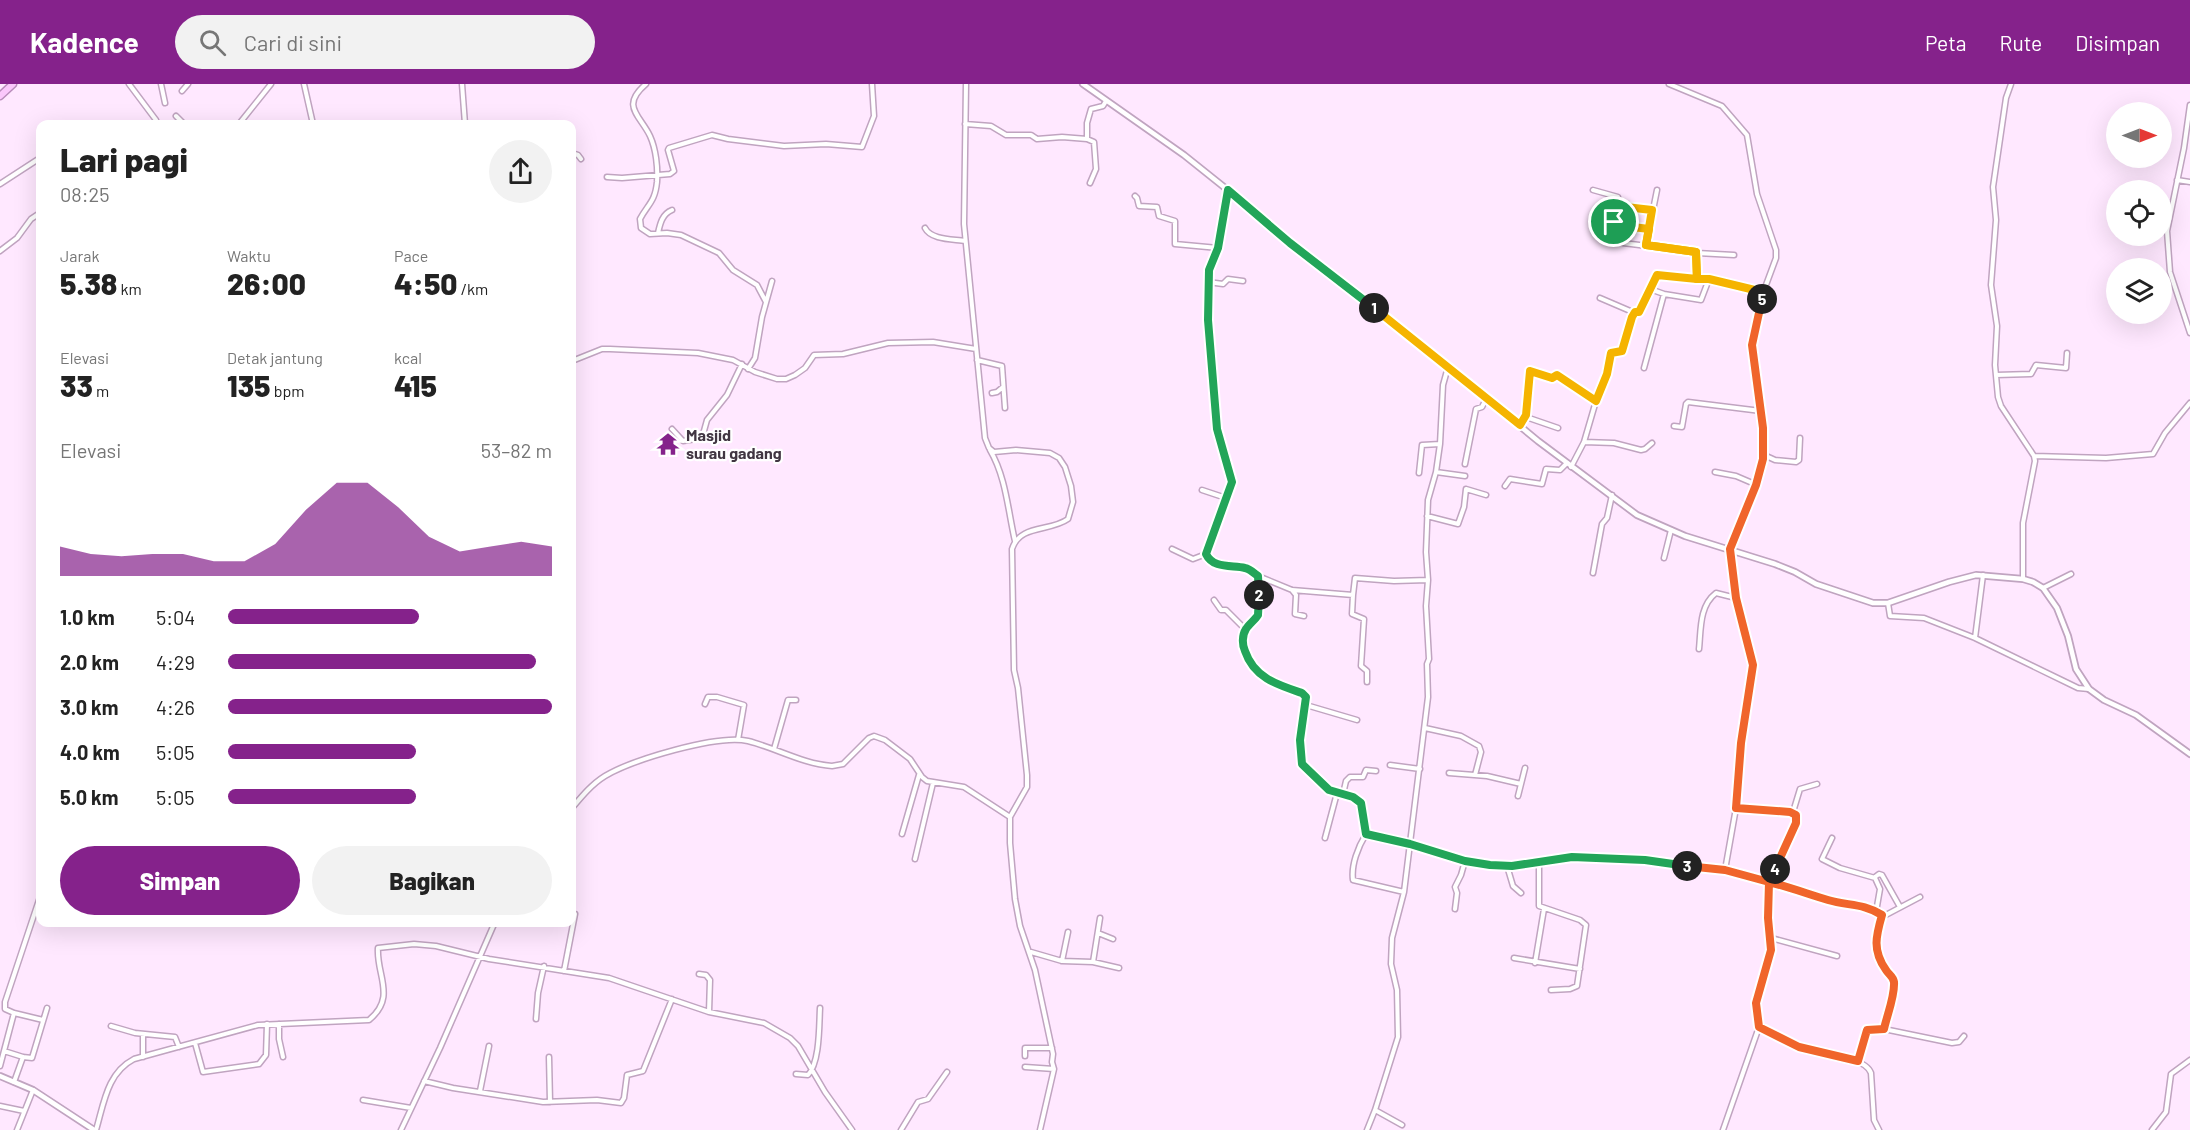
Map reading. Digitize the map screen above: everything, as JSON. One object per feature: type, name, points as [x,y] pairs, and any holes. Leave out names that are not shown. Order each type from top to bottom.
[{"type":"highway","points":[[0,96],[13,84]]},
{"type":"street","points":[[129,84],[156,120]]},
{"type":"street","points":[[161,84],[165,103]]},
{"type":"street","points":[[182,91],[188,84]]},
{"type":"street","points":[[242,120],[271,84]]},
{"type":"street","points":[[304,84],[312,120]]},
{"type":"street","points":[[462,84],[465,120]]},
{"type":"street","points":[[646,84],[637,95],[634,110],[651,139],[657,176],[654,199],[641,216],[640,221],[645,232],[675,234],[696,241],[719,253],[733,270],[758,285],[766,302]]},
{"type":"street","points":[[607,177],[666,176],[674,171],[669,148],[712,135],[784,146],[826,144],[862,147],[874,116],[872,84]]},
{"type":"street","points":[[966,84],[963,198],[965,241],[985,435],[996,461],[1006,496],[1015,542]]},
{"type":"street","points":[[1083,84],[1184,155],[1290,243],[1569,465],[1637,515],[1671,530],[1785,568],[1816,584],[1867,601],[1888,603],[1966,577],[1983,575],[2033,582],[2043,588],[2057,608],[2076,669],[2089,689],[2104,700],[2136,716],[2190,754]]},
{"type":"street","points":[[1092,90],[1094,84]]},
{"type":"street","points":[[1670,84],[1722,106],[1747,135],[1757,194],[1776,250],[1776,258],[1763,292],[1752,340],[1764,455],[1756,485],[1730,549],[1736,598],[1753,669],[1741,743],[1736,808],[1725,870]]},
{"type":"street","points":[[2011,84],[2005,107],[1993,187],[1996,216],[1991,288],[1997,326],[1998,398],[2034,456],[2036,466],[2023,523],[2023,579]]},
{"type":"street","points":[[1087,139],[1087,123],[1091,109],[1103,106],[1106,101]]},
{"type":"street","points":[[2190,105],[2184,148],[2167,223],[2169,266],[2190,333]]},
{"type":"street","points":[[176,116],[180,120]]},
{"type":"street","points":[[965,124],[991,126],[1006,135],[1031,135],[1036,139],[1087,139],[1094,142],[1096,169],[1090,183]]},
{"type":"street","points":[[576,154],[580,159]]},
{"type":"street","points":[[0,184],[36,161]]},
{"type":"street","points":[[2177,180],[2190,182]]},
{"type":"street","points":[[1172,549],[1192,559],[1198,559],[1206,554],[1230,490],[1232,477],[1224,457],[1216,424],[1208,320],[1209,270],[1218,248],[1228,190]]},
{"type":"street","points":[[1593,190],[1617,196],[1619,199],[1616,225],[1649,229]]},
{"type":"street","points":[[1646,245],[1657,190]]},
{"type":"street","points":[[1135,196],[1139,206],[1157,207],[1159,216],[1174,221],[1175,244],[1218,248]]},
{"type":"street","points":[[1617,206],[1652,210]]},
{"type":"street","points":[[658,234],[666,212],[672,210]]},
{"type":"street","points":[[0,250],[17,238],[36,216]]},
{"type":"street","points":[[925,228],[933,236],[965,241]]},
{"type":"street","points":[[1623,243],[1697,253],[1734,255]]},
{"type":"street","points":[[1697,253],[1697,279]]},
{"type":"street","points":[[1600,298],[1639,312],[1658,274],[1709,279],[1763,292]]},
{"type":"street","points":[[1208,282],[1224,284],[1228,279],[1243,281]]},
{"type":"street","points":[[1650,289],[1664,294],[1701,300],[1709,279]]},
{"type":"street","points":[[748,369],[755,358],[772,281]]},
{"type":"street","points":[[1644,368],[1664,294]]},
{"type":"street","points":[[1505,486],[1510,479],[1542,484],[1546,469],[1560,470],[1569,465],[1584,442],[1607,374],[1611,353],[1622,351],[1635,312]]},
{"type":"street","points":[[576,360],[602,349],[693,352],[733,360],[771,378],[786,379],[805,368],[814,356],[843,354],[888,343],[948,343],[976,349]]},
{"type":"street","points":[[1996,375],[2031,374],[2036,365],[2065,369],[2067,353]]},
{"type":"street","points":[[977,360],[1002,366],[1005,408]]},
{"type":"street","points":[[672,429],[683,441],[700,440],[704,436],[706,422],[727,395],[742,364]]},
{"type":"street","points":[[1367,1130],[1399,1029],[1397,990],[1391,964],[1391,942],[1404,892],[1425,728],[1429,659],[1426,606],[1428,497],[1436,472],[1443,385],[1448,367]]},
{"type":"street","points":[[1520,425],[1526,417],[1529,372],[1532,370],[1552,378],[1557,375],[1596,401]]},
{"type":"street","points":[[992,393],[998,392],[1003,387]]},
{"type":"street","points":[[1465,464],[1476,409],[1482,407],[1486,399]]},
{"type":"street","points":[[1674,426],[1682,427],[1688,402],[1761,411]]},
{"type":"street","points":[[2034,456],[2106,458],[2153,454],[2165,433],[2190,403]]},
{"type":"street","points":[[1526,417],[1557,428]]},
{"type":"street","points":[[1764,455],[1796,462],[1799,459],[1800,438]]},
{"type":"street","points":[[1584,442],[1614,443],[1641,450],[1652,443]]},
{"type":"street","points":[[1419,473],[1422,445],[1440,444]]},
{"type":"street","points":[[989,448],[996,452],[1016,450],[1050,453],[1059,458],[1065,466],[1073,502],[1068,519],[1056,526],[1019,536],[1012,549],[1014,670],[1018,688],[1027,787],[1010,817],[1010,843],[1020,926],[1030,952],[1052,1047],[1054,1069],[1041,1130]]},
{"type":"street","points":[[1436,472],[1465,476]]},
{"type":"street","points":[[1715,472],[1736,476],[1756,485]]},
{"type":"street","points":[[1427,516],[1458,524],[1464,507],[1466,489],[1486,495]]},
{"type":"street","points":[[1202,490],[1226,498]]},
{"type":"street","points":[[1593,573],[1602,524],[1607,518],[1612,495]]},
{"type":"street","points":[[1664,558],[1671,530]]},
{"type":"street","points":[[1206,554],[1212,562],[1228,567],[1247,568],[1258,576],[1292,590],[1353,595]]},
{"type":"street","points":[[2043,588],[2071,574]]},
{"type":"street","points":[[1975,638],[1983,575]]},
{"type":"street","points":[[1258,576],[1258,615],[1245,629],[1243,648],[1251,666],[1269,681],[1302,693],[1306,697],[1300,740],[1302,764],[1329,790],[1355,798],[1361,803],[1366,834],[1358,849],[1352,874],[1353,880],[1404,892]]},
{"type":"street","points":[[1367,682],[1367,671],[1361,666],[1364,619],[1352,614],[1355,578],[1394,581],[1428,580]]},
{"type":"street","points":[[1292,590],[1296,595],[1295,614],[1304,616]]},
{"type":"street","points":[[1699,650],[1702,612],[1708,599],[1716,593],[1736,598]]},
{"type":"street","points":[[1214,600],[1245,629]]},
{"type":"street","points":[[1888,603],[1890,616],[1920,616],[1975,638],[2068,684],[2080,689],[2089,689]]},
{"type":"street","points":[[705,704],[708,697],[717,697],[744,705],[738,740]]},
{"type":"street","points":[[774,749],[788,700],[796,700]]},
{"type":"street","points":[[1306,705],[1357,720]]},
{"type":"street","points":[[1425,728],[1461,736],[1479,746],[1481,752],[1475,776]]},
{"type":"street","points":[[576,804],[594,784],[608,774],[698,744],[738,740],[825,765],[840,765],[869,738],[875,736],[885,740],[910,759],[923,779],[933,783],[962,786],[1010,817]]},
{"type":"street","points":[[1390,765],[1420,769]]},
{"type":"street","points":[[1518,796],[1525,768]]},
{"type":"street","points":[[1324,838],[1346,781],[1350,777],[1363,777],[1366,770],[1376,771]]},
{"type":"street","points":[[1449,773],[1521,784]]},
{"type":"street","points":[[902,834],[919,774]]},
{"type":"street","points":[[915,859],[933,783]]},
{"type":"street","points":[[1723,1130],[1759,1027],[1756,1003],[1770,957],[1769,882],[1796,823],[1796,815],[1793,812],[1800,789],[1817,784]]},
{"type":"street","points":[[1736,808],[1793,812]]},
{"type":"street","points":[[1366,834],[1410,844],[1465,861],[1506,866],[1572,857],[1645,860],[1725,870],[1804,891],[1830,901],[1863,905],[1882,916]]},
{"type":"street","points":[[1832,838],[1823,860],[1840,868],[1875,877],[1882,875],[1900,908]]},
{"type":"street","points":[[1455,909],[1457,893],[1455,887],[1465,861]]},
{"type":"street","points":[[1539,863],[1539,906],[1585,922],[1586,925],[1576,986],[1551,990]]},
{"type":"street","points":[[1506,866],[1513,886],[1521,893]]},
{"type":"street","points":[[1875,877],[1880,889],[1876,912]]},
{"type":"street","points":[[1884,1029],[1894,983],[1892,976],[1885,969],[1875,942],[1876,934],[1882,916],[1920,897]]},
{"type":"street","points":[[36,909],[5,1002],[5,1009],[43,1020]]},
{"type":"street","points":[[1535,963],[1544,909]]},
{"type":"street","points":[[1093,962],[1101,918]]},
{"type":"street","points":[[401,1130],[493,927]]},
{"type":"street","points":[[564,970],[573,927]]},
{"type":"street","points":[[1062,961],[1068,932]]},
{"type":"street","points":[[1098,933],[1113,939]]},
{"type":"street","points":[[1771,938],[1837,956]]},
{"type":"street","points":[[0,1076],[33,1090],[86,1127],[95,1130],[111,1080],[128,1063],[267,1024],[369,1020],[384,998],[378,951],[381,947],[429,945],[480,957],[609,978],[709,1012],[770,1026],[798,1046],[825,1092],[852,1130]]},
{"type":"street","points":[[1030,952],[1062,961],[1093,962],[1119,968]]},
{"type":"street","points":[[1514,958],[1580,969]]},
{"type":"street","points":[[536,1019],[538,993],[544,966]]},
{"type":"street","points":[[699,974],[706,975],[710,980],[709,1012]]},
{"type":"street","points":[[424,1081],[453,1088],[550,1102],[597,1100],[621,1102],[624,1098],[627,1075],[643,1071],[672,999]]},
{"type":"street","points":[[4,1051],[23,1057],[33,1056],[47,1008]]},
{"type":"street","points":[[796,1074],[808,1075],[812,1068],[817,1051],[820,1008]]},
{"type":"street","points":[[0,1066],[14,1013]]},
{"type":"street","points":[[195,1043],[203,1072],[260,1064],[266,1055],[267,1024]]},
{"type":"street","points":[[279,1024],[279,1039],[283,1057]]},
{"type":"street","points":[[111,1026],[143,1034],[175,1037],[179,1047]]},
{"type":"street","points":[[1759,1027],[1799,1047],[1866,1065],[1870,1069],[1875,1120],[1879,1130]]},
{"type":"street","points":[[1858,1061],[1867,1030],[1884,1029],[1952,1043],[1959,1042],[1964,1036]]},
{"type":"street","points":[[143,1034],[143,1057]]},
{"type":"street","points":[[480,1091],[489,1046]]},
{"type":"street","points":[[1024,1056],[1025,1047],[1052,1047]]},
{"type":"street","points":[[14,1082],[23,1057]]},
{"type":"street","points":[[549,1057],[550,1102]]},
{"type":"street","points":[[2152,1130],[2166,1112],[2171,1074],[2190,1060]]},
{"type":"street","points":[[1025,1067],[1054,1069]]},
{"type":"street","points":[[901,1130],[919,1100],[928,1099],[947,1072]]},
{"type":"street","points":[[17,1130],[33,1090]]},
{"type":"street","points":[[363,1100],[411,1108]]},
{"type":"street","points":[[0,1106],[24,1111]]},
{"type":"street","points":[[1375,1110],[1402,1125]]},
{"type":"place","name":"Masjid surau gadang","points":[[668,444]]},
{"type":"route","points":[[1614,222],[1616,225],[1649,229],[1646,245],[1696,252],[1697,253],[1697,279],[1657,275],[1639,312],[1635,312],[1632,317],[1622,351],[1611,353],[1607,374],[1596,401],[1557,375],[1552,378],[1533,370],[1530,371],[1526,417],[1520,425],[1290,243],[1228,190],[1218,248],[1209,270],[1208,320],[1217,429],[1232,482],[1206,554],[1207,558],[1228,567],[1247,568],[1258,576],[1258,615],[1245,629],[1243,639],[1243,648],[1248,661],[1272,683],[1302,693],[1306,697],[1300,740],[1302,764],[1332,792],[1353,797],[1361,803],[1366,834],[1410,844],[1465,861],[1485,864],[1512,866],[1572,857],[1645,860],[1725,870],[1769,882],[1768,918],[1771,950],[1756,1000],[1759,1027],[1799,1047],[1858,1061],[1867,1030],[1884,1029],[1894,983],[1892,976],[1885,969],[1875,942],[1882,915],[1863,905],[1830,901],[1804,891],[1769,882],[1796,823],[1796,815],[1793,812],[1736,808],[1741,743],[1753,665],[1743,633],[1736,598],[1730,549],[1756,485],[1763,459],[1763,428],[1752,345],[1763,292],[1709,279],[1697,279],[1696,252],[1695,252],[1646,245],[1649,229],[1652,210],[1617,206],[1614,222]]}]
